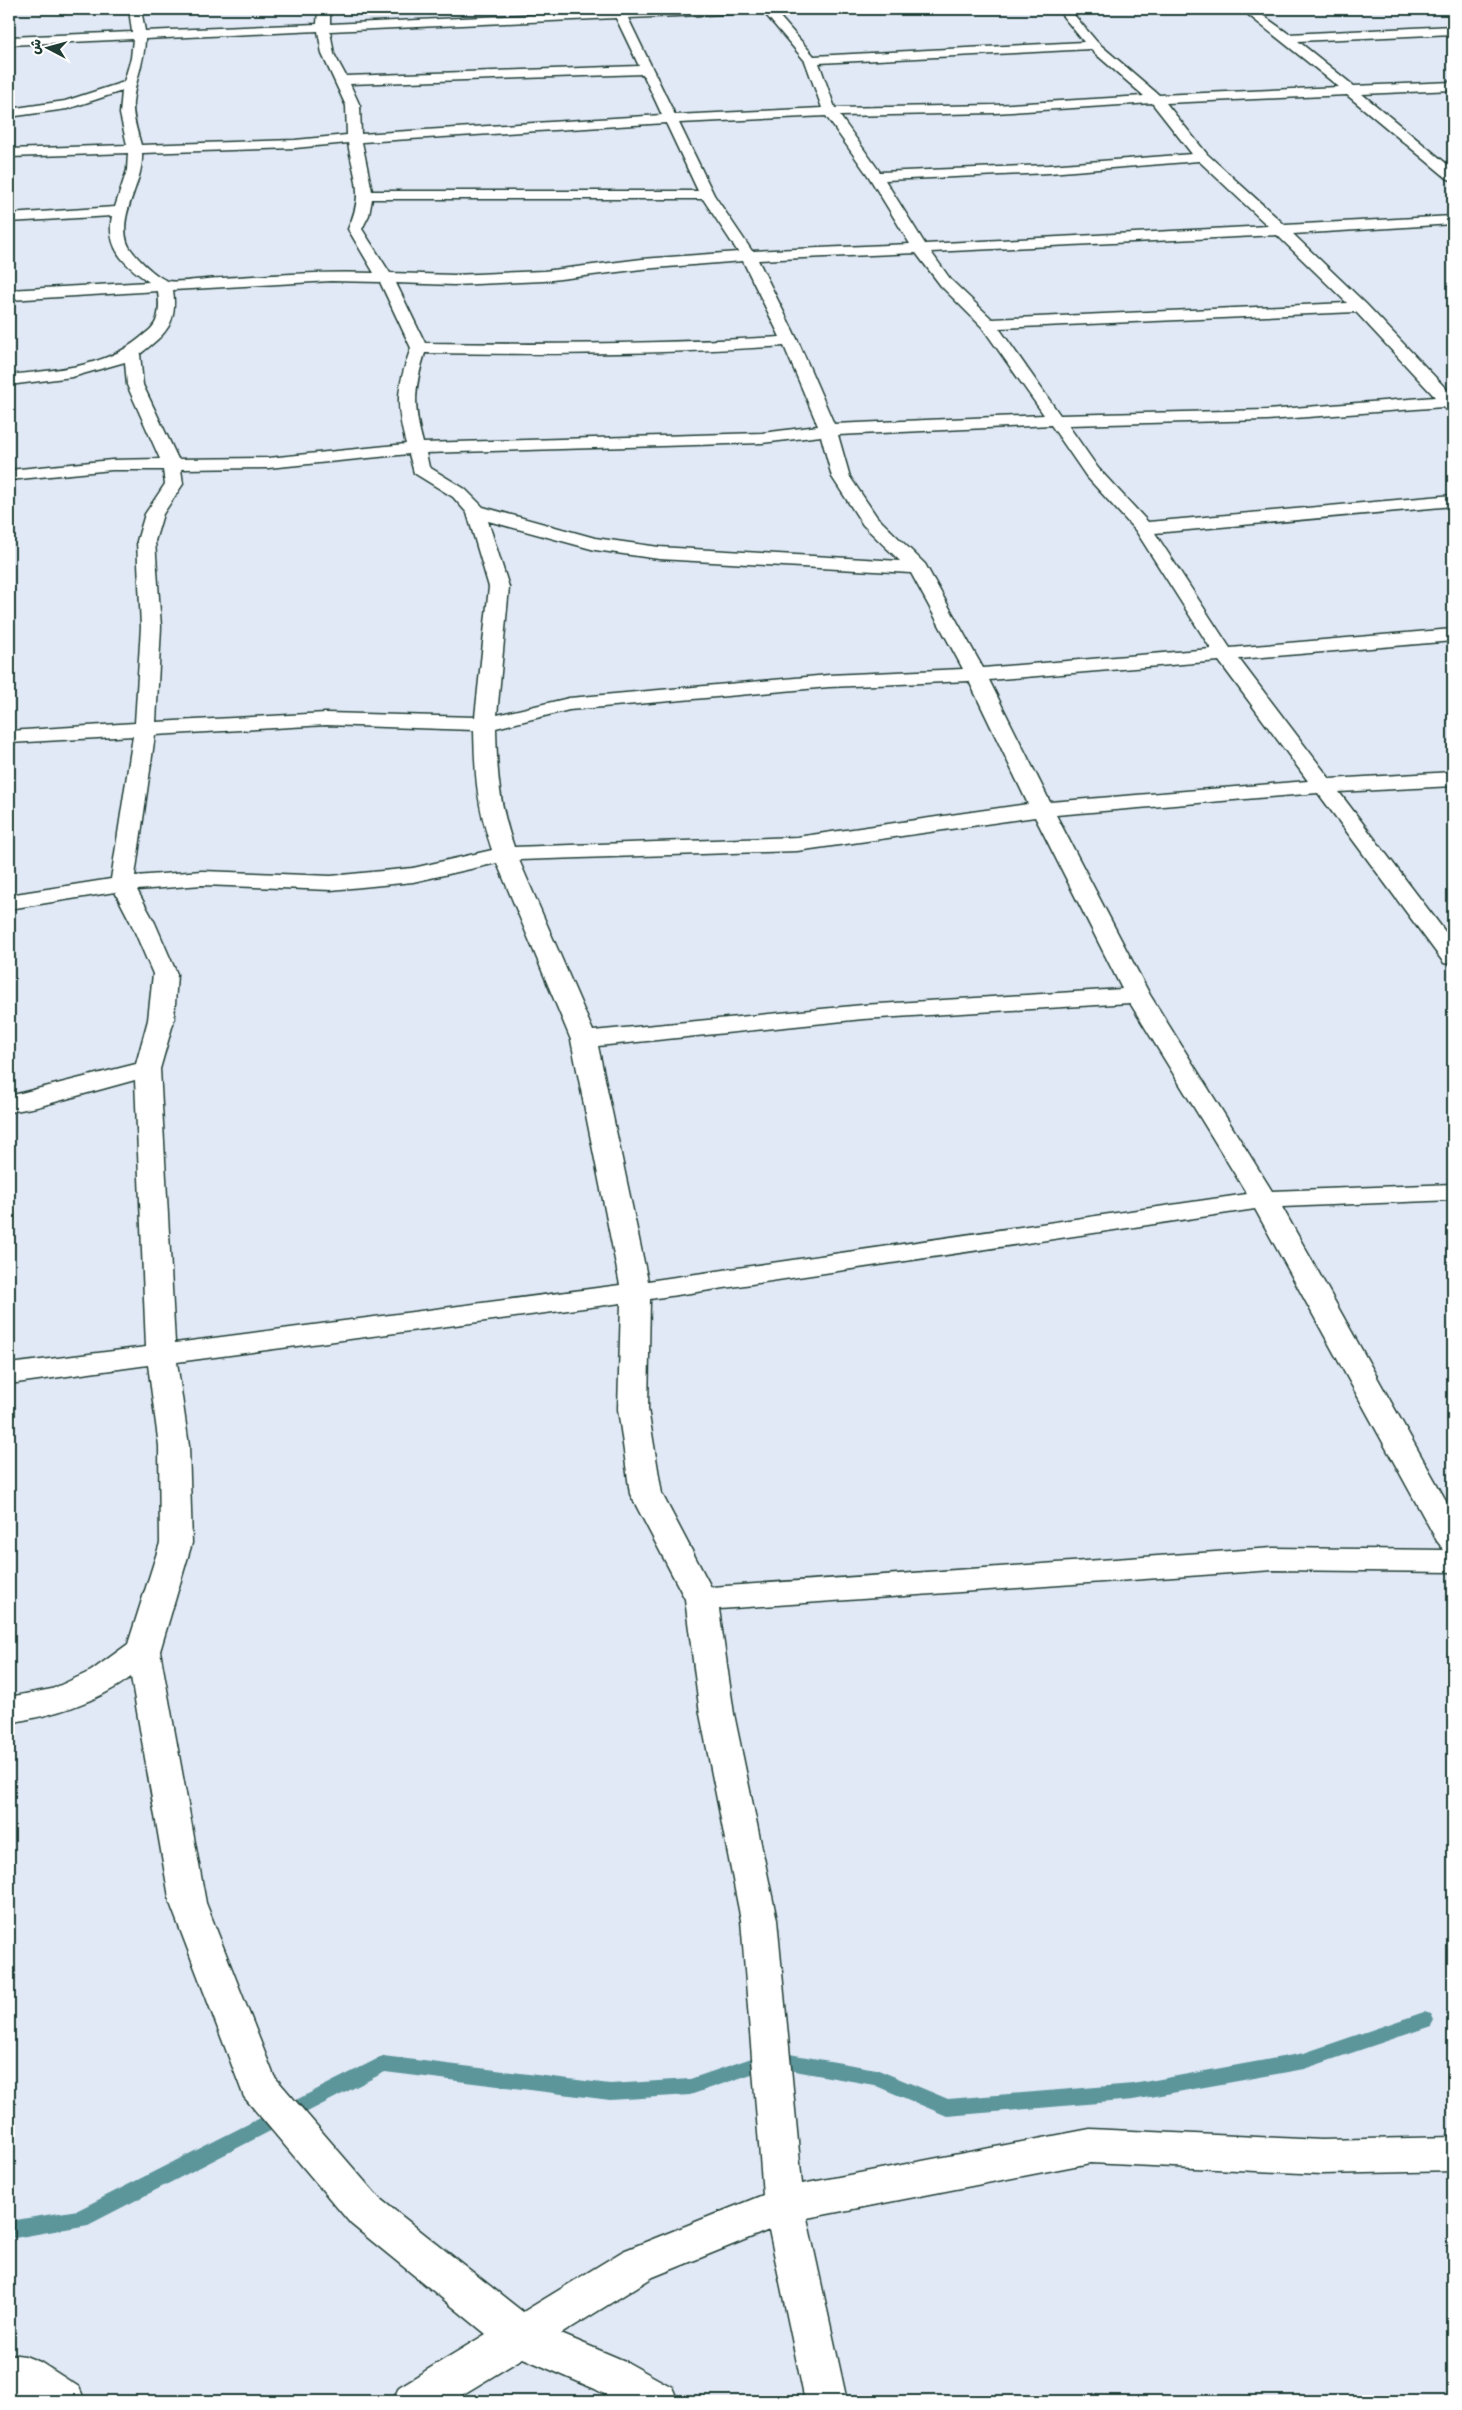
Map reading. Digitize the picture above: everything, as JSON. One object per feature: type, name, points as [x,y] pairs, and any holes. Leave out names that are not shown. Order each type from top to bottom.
[{"type":"street","points":[[9,380],[65,375],[110,364],[132,354],[162,328],[169,308],[165,286],[135,264],[119,242],[119,211],[134,170],[136,148],[126,114],[128,85],[137,59],[140,36],[135,9]]},
{"type":"street","points":[[9,41],[140,36],[323,17],[752,9]]},
{"type":"street","points":[[767,9],[811,60],[830,112],[876,176],[920,248],[946,283],[988,324],[1092,472],[1143,528],[1225,655],[1453,958]]},
{"type":"street","points":[[1063,9],[1093,45],[1156,100],[1202,158],[1280,229],[1360,307],[1451,403]]},
{"type":"street","points":[[1247,9],[1289,38],[1453,176]]},
{"type":"street","points":[[620,12],[707,195],[748,256],[790,341],[828,430],[841,477],[870,521],[918,568],[976,675],[1042,809],[1138,995],[1264,1200],[1453,1541]]},
{"type":"street","points":[[323,17],[328,53],[343,80],[353,108],[354,138],[367,195],[364,214],[355,229],[386,279],[419,348],[408,381],[407,412],[418,448],[420,469],[459,492],[476,511],[499,587],[485,724],[486,782],[493,820],[505,854],[584,1040],[636,1292],[633,1409],[646,1494],[701,1599],[716,1714],[759,1920],[784,2205],[826,2401]]},
{"type":"street","points":[[1289,38],[1453,30]]},
{"type":"street","points":[[811,60],[1093,45]]},
{"type":"street","points":[[343,80],[507,72],[648,70]]},
{"type":"street","points":[[9,113],[66,105],[128,85]]},
{"type":"street","points":[[9,153],[295,144],[354,138],[670,119],[830,112],[995,109],[1453,86]]},
{"type":"street","points":[[9,140],[98,150]]},
{"type":"street","points":[[876,176],[1049,169],[1202,158]]},
{"type":"street","points":[[367,195],[707,195]]},
{"type":"street","points":[[9,218],[119,211]]},
{"type":"street","points":[[9,296],[331,276],[454,280],[544,276],[642,264],[748,256],[1107,240],[1453,220]]},
{"type":"street","points":[[988,324],[1360,307]]},
{"type":"street","points":[[419,348],[567,350],[677,348],[790,341]]},
{"type":"street","points":[[132,354],[135,385],[171,464],[174,484],[154,514],[146,541],[151,627],[145,728],[134,792],[122,884],[143,923],[165,974],[160,1020],[147,1069],[161,1355],[174,1446],[176,1543],[142,1651],[188,1903],[258,2085],[365,2211],[522,2337],[610,2375],[657,2401]]},
{"type":"street","points":[[9,475],[112,465],[268,463],[418,448],[762,438],[828,430],[1056,420],[1268,415],[1451,403]]},
{"type":"street","points":[[1143,528],[1453,500]]},
{"type":"street","points":[[476,511],[595,544],[659,553],[918,568]]},
{"type":"street","points":[[9,737],[326,719],[485,724],[569,704],[829,681],[976,675],[1453,635]]},
{"type":"street","points":[[9,902],[122,884],[202,878],[331,883],[413,875],[505,854],[797,844],[1042,809],[1322,786],[1453,779]]},
{"type":"street","points":[[584,1040],[863,1012],[1138,995]]},
{"type":"street","points":[[9,1104],[28,1101],[147,1069]]},
{"type":"street","points":[[9,1374],[636,1292],[1264,1200],[1453,1192]]},
{"type":"street","points":[[701,1599],[1273,1558],[1453,1560]]},
{"type":"street","points":[[9,1710],[59,1700],[103,1680],[142,1651]]},
{"type":"street","points":[[414,2401],[522,2337],[638,2264],[784,2205],[1090,2146],[1322,2157],[1453,2154]]},
{"type":"street","points":[[9,2374],[25,2376],[64,2401]]},
{"type":"waterway","points":[[9,2230],[81,2219],[383,2064],[610,2092],[690,2087],[772,2059],[876,2077],[947,2108],[1133,2092],[1304,2061],[1424,2020]]}]
